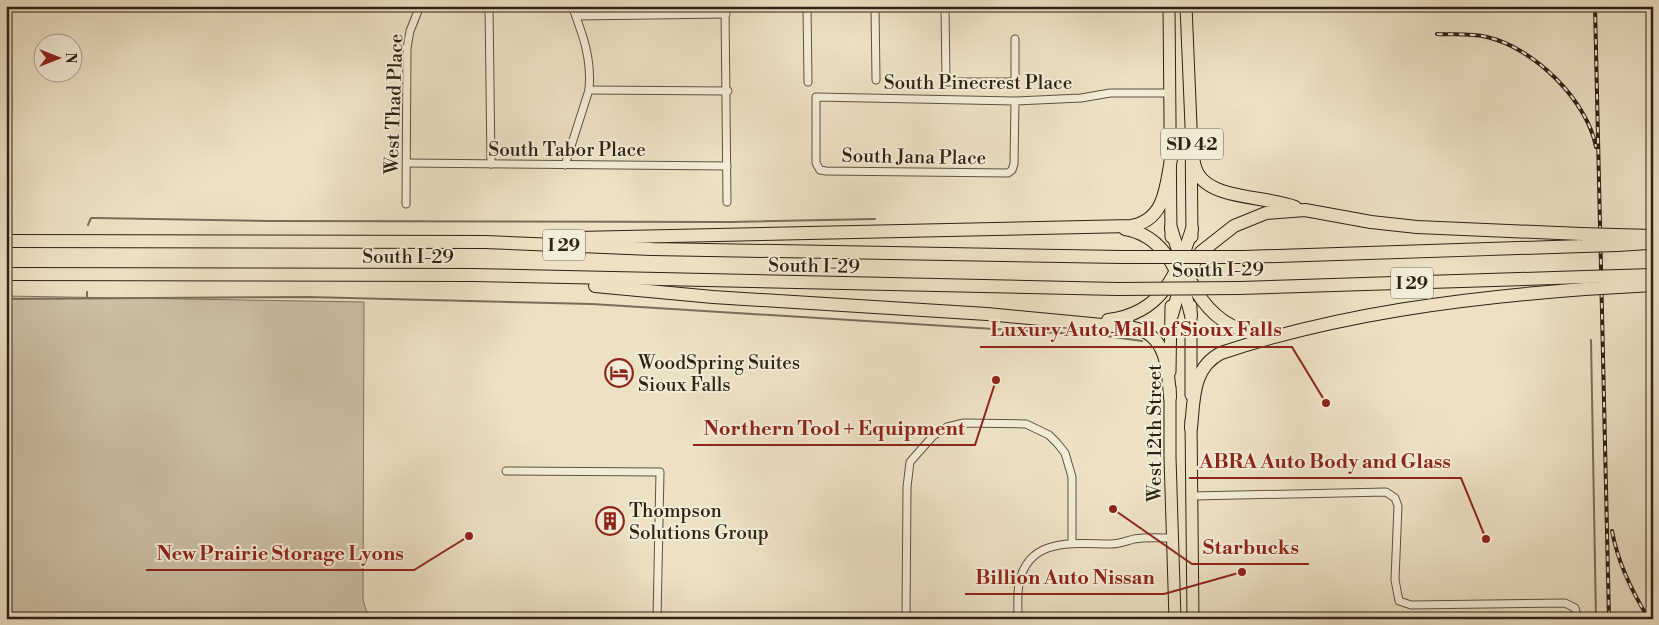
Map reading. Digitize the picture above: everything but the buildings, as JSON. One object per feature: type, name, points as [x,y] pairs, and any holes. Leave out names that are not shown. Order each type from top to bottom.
[{"type":"highway","points":[[1192,148],[1198,175],[1212,188],[1289,204],[1304,210]]},
{"type":"highway","points":[[485,242],[655,235],[1139,225],[1157,213],[1164,196],[1171,159]]},
{"type":"highway","points":[[1088,322],[1122,318],[1139,311],[1155,300],[1215,239],[1245,220],[1278,211],[1304,210],[1416,227],[1582,240],[1653,243]]},
{"type":"highway","points":[[1112,227],[1132,230],[1148,237],[1165,251],[1205,306],[1226,325],[1247,333],[1277,337]]},
{"type":"highway","points":[[1171,228],[1192,316]]},
{"type":"highway","points":[[1172,315],[1192,229]]},
{"type":"highway","points":[[1617,240],[1653,236]]},
{"type":"highway","name":"South I-29","points":[[6,241],[485,242],[671,249],[1122,258],[1244,257],[1582,240]]},
{"type":"highway","name":"South I-29","points":[[6,274],[473,275],[1118,289],[1619,281]]},
{"type":"highway","points":[[473,275],[713,297],[1088,322],[1134,328],[1148,332],[1161,346],[1166,364],[1170,398]]},
{"type":"highway","name":"I 29","points":[[1619,281],[1653,275]]},
{"type":"highway","points":[[1619,281],[1653,285]]},
{"type":"highway","points":[[1192,428],[1196,382],[1206,363],[1221,353],[1332,324],[1462,300],[1585,283]]},
{"type":"main road","name":"SD 42","points":[[1170,6],[1171,228]]},
{"type":"main road","name":"SD 42","points":[[1186,6],[1192,148],[1192,229]]},
{"type":"main road","name":"West 12th Street","points":[[1172,315],[1170,398],[1175,619]]},
{"type":"main road","name":"West 12th Street","points":[[1192,316],[1193,619]]},
{"type":"street","name":"West Thad Place","points":[[406,204],[407,48],[410,31],[420,6]]},
{"type":"street","points":[[489,6],[491,164]]},
{"type":"street","points":[[565,165],[589,90],[590,61],[572,6]]},
{"type":"street","points":[[807,6],[808,82]]},
{"type":"street","points":[[875,6],[876,80]]},
{"type":"street","points":[[945,6],[946,82],[1015,82],[1015,39]]},
{"type":"street","points":[[576,16],[725,10],[728,91],[727,202]]},
{"type":"street","points":[[589,90],[728,91]]},
{"type":"street","name":"South Pinecrest Place","points":[[816,97],[1014,101],[1080,98],[1110,93],[1170,93]]},
{"type":"street","name":"South Jana Place","points":[[816,97],[815,157],[818,167],[826,172],[1008,173],[1012,170],[1014,164],[1014,101]]},
{"type":"street","name":"South Tabor Place","points":[[407,163],[727,166]]},
{"type":"street","points":[[906,619],[906,487],[910,462],[932,436],[947,427],[964,423],[1026,424],[1048,435],[1057,443],[1065,453],[1072,477],[1072,543]]},
{"type":"street","points":[[506,470],[660,472],[657,619]]},
{"type":"street","points":[[1192,496],[1386,492],[1395,498],[1398,506],[1395,580],[1399,601],[1411,605],[1559,602],[1570,604],[1577,611],[1578,619]]},
{"type":"street","points":[[1018,619],[1018,585],[1023,571],[1031,559],[1041,551],[1054,545],[1072,543],[1114,544],[1136,539],[1173,538]]},
{"type":"shaded area","points":[[6,296],[364,302],[363,600],[369,619],[6,619]]},
{"type":"waterway","points":[[88,225],[91,218],[271,221],[731,222],[875,219]]},
{"type":"waterway","points":[[87,292],[87,298]]},
{"type":"waterway","points":[[6,299],[308,297],[592,304],[1107,336],[1142,341]]},
{"type":"waterway","points":[[1591,340],[1596,619]]},
{"type":"railway","points":[[1595,6],[1609,619]]},
{"type":"railway","points":[[1437,34],[1487,37],[1523,52],[1540,64],[1570,94],[1591,129],[1596,147]]},
{"type":"railway","points":[[1612,531],[1626,577],[1649,619]]},
{"type":"place","name":"WoodSpring Suites Sioux Falls","points":[[619,373]]},
{"type":"place","name":"Northern Tool + Equipment","points":[[996,380]]},
{"type":"place","name":"Luxury Auto Mall of Sioux Falls","points":[[1326,403]]},
{"type":"place","name":"Starbucks","points":[[1113,509]]},
{"type":"place","name":"Thompson Solutions Group","points":[[610,521]]},
{"type":"place","name":"New Prairie Storage Lyons","points":[[469,536]]},
{"type":"place","name":"ABRA Auto Body and Glass","points":[[1486,539]]},
{"type":"place","name":"Billion Auto Nissan","points":[[1242,572]]}]
